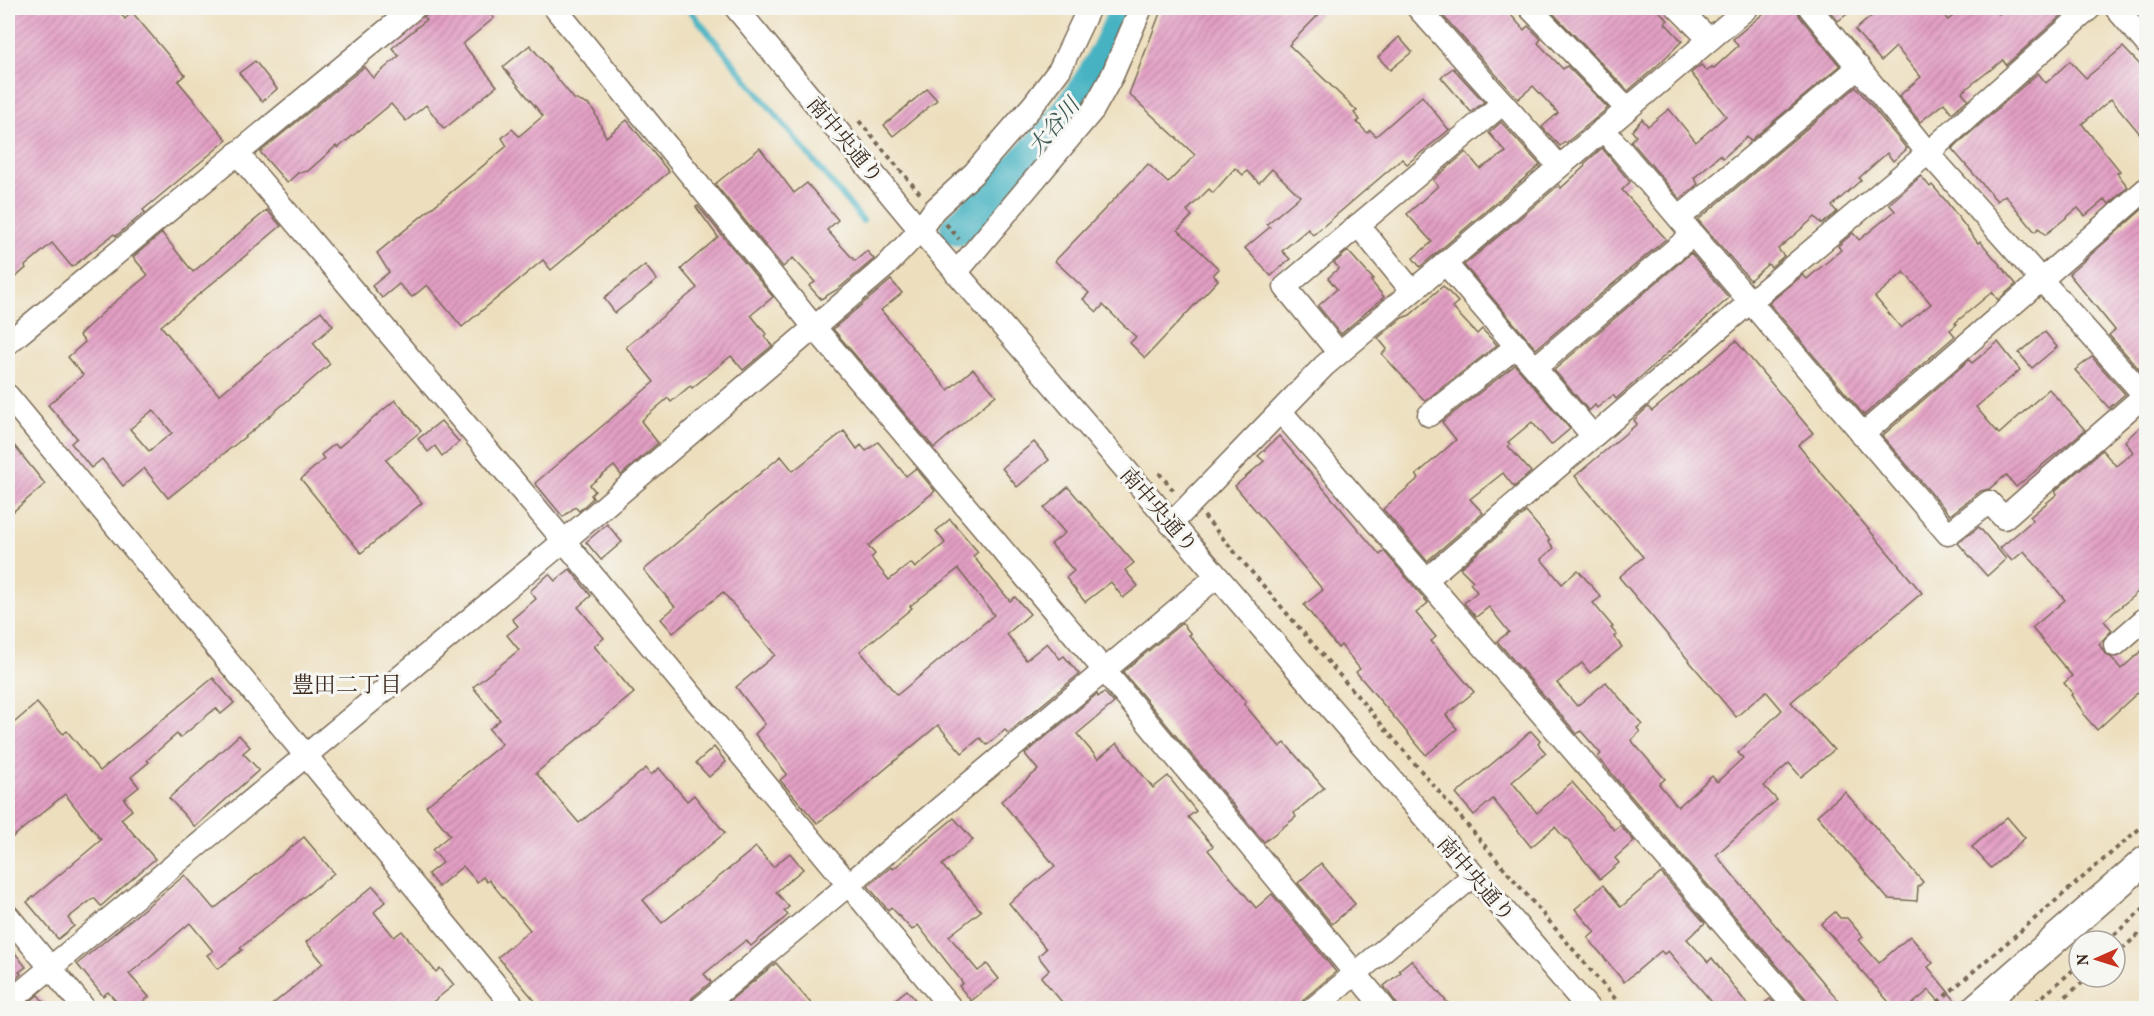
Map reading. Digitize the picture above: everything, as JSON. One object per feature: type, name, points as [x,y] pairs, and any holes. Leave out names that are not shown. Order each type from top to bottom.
[{"type":"main road","points":[[1976,1008],[2146,860]]},
{"type":"street","points":[[8,343],[414,8]]},
{"type":"street","points":[[555,8],[815,328],[1104,670],[1384,1008]]},
{"type":"street","name":"南中央通り","points":[[736,8],[920,231],[1588,1008]]},
{"type":"street","points":[[8,1003],[564,541],[885,267],[920,231],[934,210],[974,173],[1033,105],[1060,69],[1089,8]]},
{"type":"street","points":[[956,273],[1093,110],[1112,76],[1141,8]]},
{"type":"street","points":[[1418,8],[1559,166]]},
{"type":"street","points":[[1530,8],[1627,109]]},
{"type":"street","points":[[1677,8],[1709,39]]},
{"type":"street","points":[[1171,524],[1324,366],[1747,8]]},
{"type":"street","points":[[1603,129],[1948,534],[1989,502],[2004,518],[2146,396],[1928,153],[1810,8]]},
{"type":"street","points":[[1427,579],[1928,153],[2090,8]]},
{"type":"street","points":[[2116,8],[2146,43]]},
{"type":"street","points":[[1536,368],[1859,67]]},
{"type":"street","points":[[1340,353],[1284,287],[1503,103]]},
{"type":"street","points":[[237,153],[564,541],[951,1008]]},
{"type":"street","points":[[1862,435],[2146,189]]},
{"type":"street","points":[[1358,225],[1412,291]]},
{"type":"street","points":[[1444,263],[1593,436]]},
{"type":"street","points":[[1429,415],[1517,346]]},
{"type":"street","points":[[8,396],[515,1008]]},
{"type":"street","points":[[1281,412],[1796,1008]]},
{"type":"street","points":[[701,1008],[1216,577]]},
{"type":"street","points":[[2115,645],[2146,618]]},
{"type":"street","points":[[1314,1008],[1473,876]]},
{"type":"street","points":[[8,916],[84,1008]]},
{"type":"path","points":[[1931,1008],[2146,823]]},
{"type":"path","points":[[2121,929],[2146,907]]},
{"type":"path","points":[[2127,945],[2146,928]]},
{"type":"path","points":[[2029,1008],[2067,975]]},
{"type":"path","points":[[2052,1008],[2075,989]]},
{"type":"building","points":[[8,8],[116,8],[125,19],[132,12],[185,75],[178,81],[227,140],[143,210],[145,212],[116,236],[114,234],[72,267],[52,243],[8,284]]},
{"type":"building","points":[[435,8],[485,8],[494,18],[463,44],[497,86],[444,129],[426,105],[406,121],[391,104],[338,148],[336,146],[308,171],[298,173],[287,183],[260,152],[364,67],[373,78],[399,56],[392,48],[426,20],[424,17]]},
{"type":"building","points":[[1162,8],[1325,8],[1289,45],[1357,111],[1354,113],[1360,120],[1357,122],[1367,133],[1370,130],[1376,136],[1422,96],[1449,130],[1407,164],[1402,159],[1313,235],[1308,229],[1282,251],[1290,259],[1271,276],[1245,248],[1270,227],[1267,224],[1300,196],[1272,169],[1259,183],[1247,171],[1243,175],[1235,168],[1213,193],[1209,189],[1187,211],[1192,216],[1178,230],[1219,269],[1213,275],[1218,280],[1145,358],[1130,343],[1136,337],[1103,305],[1097,312],[1083,299],[1089,293],[1055,261],[1148,164],[1168,183],[1195,155],[1129,94]]},
{"type":"building","points":[[1436,8],[1505,8],[1524,30],[1528,26],[1541,39],[1538,43],[1563,69],[1567,66],[1608,108],[1560,146],[1542,127],[1558,113],[1533,86],[1518,99]]},
{"type":"building","points":[[1548,8],[1656,8],[1668,20],[1665,23],[1682,41],[1628,91]]},
{"type":"building","points":[[1770,8],[1797,8],[1800,17],[1840,66],[1750,141],[1747,137],[1723,158],[1720,155],[1694,178],[1698,184],[1680,199],[1631,141],[1636,136],[1632,131],[1642,119],[1648,126],[1669,109],[1696,142],[1726,116],[1691,73],[1701,65],[1707,71],[1714,68],[1738,46],[1733,39]]},
{"type":"building","points":[[1827,8],[1855,8],[1838,21]]},
{"type":"building","points":[[1881,8],[1937,8],[1948,20],[1963,8],[1993,8],[1999,14],[2007,8],[2070,8],[2006,65],[2003,60],[1962,92],[1968,99],[1952,113],[1944,103],[1920,122],[1899,96],[1921,77],[1896,47],[1881,61],[1855,30]]},
{"type":"building","points":[[1399,37],[1412,52],[1390,70],[1378,57]]},
{"type":"building","points":[[530,45],[574,99],[589,105],[594,111],[606,137],[627,120],[669,172],[551,270],[543,260],[462,327],[427,285],[412,297],[399,284],[382,298],[372,286],[389,272],[377,253],[507,146],[502,138],[512,129],[519,136],[543,116],[503,67]]},
{"type":"building","points":[[2123,47],[2146,71],[2146,141],[2111,99],[2082,124],[2120,171],[2117,173],[2128,187],[2109,204],[2105,199],[2085,216],[2078,208],[2045,235],[2039,228],[2035,232],[2005,195],[1997,201],[1952,149],[2038,73],[2046,83],[2070,61],[2086,78]]},
{"type":"building","points":[[255,61],[277,89],[262,102],[239,73]]},
{"type":"building","points":[[1453,68],[1484,102],[1471,112],[1441,77]]},
{"type":"building","points":[[1856,87],[1907,149],[1893,161],[1887,153],[1832,206],[1837,212],[1822,224],[1815,217],[1778,249],[1784,256],[1771,267],[1768,264],[1750,280],[1698,220]]},
{"type":"building","points":[[927,89],[937,100],[893,136],[884,125]]},
{"type":"building","points":[[1501,122],[1540,165],[1420,267],[1413,258],[1432,242],[1407,214],[1438,186],[1433,180],[1466,152],[1480,169],[1506,152],[1489,133]]},
{"type":"building","points":[[760,148],[794,193],[807,183],[838,220],[827,230],[855,261],[867,251],[874,259],[838,289],[821,299],[809,286],[815,282],[793,258],[783,267],[715,184]]},
{"type":"building","points":[[1602,148],[1630,182],[1622,190],[1666,239],[1536,349],[1464,265],[1559,185],[1561,188]]},
{"type":"building","points":[[1921,176],[1930,187],[1932,185],[1978,243],[1980,241],[2016,284],[1998,300],[1992,292],[1955,323],[1957,324],[1950,330],[1955,336],[1864,415],[1769,303],[1803,275],[1807,279],[1841,250],[1838,246],[1853,233],[1859,240],[1895,211],[1889,204]],"holes":[[[1904,272],[1931,304],[1901,328],[1875,297]]]},
{"type":"building","points":[[698,206],[773,297],[751,315],[772,346],[743,370],[731,356],[671,402],[668,398],[641,421],[658,443],[621,475],[614,466],[590,485],[595,491],[591,495],[593,498],[579,511],[575,507],[563,517],[535,483],[654,382],[626,347],[697,288],[681,269],[718,237],[696,207]]},
{"type":"building","points":[[2146,206],[2146,294],[2140,299],[2146,307],[2146,377],[2109,335],[2115,330],[2069,274]]},
{"type":"building","points":[[267,210],[281,226],[161,326],[219,395],[321,311],[333,326],[313,343],[330,364],[251,432],[168,498],[144,468],[123,486],[102,459],[91,468],[71,443],[77,438],[48,405],[83,375],[68,357],[85,342],[79,335],[148,275],[133,257],[162,233],[193,272]],"holes":[[[153,410],[172,433],[149,451],[130,429]]]},
{"type":"building","points":[[1348,251],[1373,279],[1371,281],[1384,297],[1341,334],[1318,306],[1337,289],[1328,278],[1339,268],[1334,263]]},
{"type":"building","points":[[1691,253],[1729,298],[1616,399],[1613,395],[1597,408],[1595,405],[1589,411],[1554,370]]},
{"type":"building","points":[[645,265],[657,280],[615,313],[604,298]]},
{"type":"building","points":[[891,280],[902,293],[881,310],[948,390],[973,369],[996,395],[934,448],[833,329]]},
{"type":"building","points":[[1443,286],[1458,302],[1452,307],[1477,334],[1482,329],[1497,345],[1425,401],[1382,354],[1387,349],[1378,338],[1402,318],[1410,315]]},
{"type":"building","points":[[2045,332],[2057,347],[2032,368],[2019,353]]},
{"type":"building","points":[[1736,341],[1813,433],[1798,445],[1922,593],[1791,702],[1834,750],[1801,777],[1789,763],[1764,786],[1777,800],[1716,855],[1845,1008],[1809,1008],[1806,999],[1598,757],[1601,754],[1581,731],[1577,734],[1497,641],[1509,632],[1489,607],[1476,617],[1464,603],[1477,592],[1470,583],[1473,581],[1460,568],[1526,512],[1554,548],[1541,559],[1562,584],[1578,570],[1601,597],[1593,603],[1613,627],[1611,628],[1617,635],[1614,637],[1622,647],[1590,673],[1582,663],[1557,683],[1577,706],[1606,682],[1642,724],[1637,728],[1640,732],[1631,740],[1665,779],[1659,784],[1678,807],[1712,776],[1717,782],[1743,758],[1738,753],[1782,710],[1766,691],[1736,717],[1619,577],[1643,557],[1575,476],[1637,424],[1634,420],[1648,407],[1652,411]]},
{"type":"building","points":[[1998,342],[2020,370],[1976,407],[1999,434],[2049,389],[2085,430],[2016,487],[2006,475],[1950,515],[1882,436],[1969,360],[1972,363]]},
{"type":"building","points":[[2092,357],[2125,394],[2109,408],[2075,370]]},
{"type":"building","points":[[1515,365],[1570,429],[1551,445],[1532,422],[1508,442],[1510,444],[1508,446],[1531,472],[1514,487],[1503,473],[1470,499],[1483,513],[1427,561],[1383,509],[1419,478],[1416,475],[1456,440],[1442,422]]},
{"type":"building","points":[[395,400],[421,431],[386,460],[422,503],[361,553],[301,479],[324,459],[321,455],[335,444],[338,448]]},
{"type":"building","points":[[441,421],[459,442],[442,456],[435,446],[428,452],[418,439]]},
{"type":"building","points":[[2146,421],[2146,585],[2104,621],[2112,630],[2099,644],[2105,654],[2112,658],[2121,669],[2146,647],[2146,685],[2097,730],[2083,714],[2071,695],[2073,694],[2064,683],[2072,676],[2032,628],[2065,600],[2024,551],[2012,561],[2000,548],[2033,520],[2030,517],[2057,494],[2055,491],[2102,450],[2116,466],[2133,452],[2125,441]]},
{"type":"building","points":[[844,431],[857,449],[861,445],[866,451],[878,442],[906,476],[916,468],[935,491],[868,546],[875,554],[871,558],[889,580],[911,563],[915,568],[945,543],[936,531],[950,519],[978,552],[973,556],[1010,601],[1015,597],[1030,614],[1007,634],[1026,660],[1047,643],[1060,659],[1064,656],[1079,674],[1008,733],[1005,730],[987,745],[980,738],[962,753],[938,725],[817,823],[780,780],[787,774],[755,734],[765,724],[736,687],[775,655],[723,592],[673,633],[661,619],[675,607],[644,570],[781,456],[793,471]],"holes":[[[958,569],[994,615],[897,695],[860,651],[912,608],[910,606]]]},
{"type":"building","points":[[1279,436],[1380,555],[1384,551],[1428,603],[1416,613],[1436,637],[1431,641],[1474,692],[1446,715],[1457,729],[1426,755],[1356,672],[1360,669],[1341,645],[1338,648],[1304,605],[1323,590],[1235,486],[1264,461],[1258,456]]},
{"type":"building","points":[[8,438],[45,484],[8,516]]},
{"type":"building","points":[[1034,442],[1049,460],[1017,487],[1002,468]]},
{"type":"building","points":[[1068,487],[1134,563],[1125,570],[1138,586],[1123,598],[1111,582],[1085,602],[1066,578],[1074,571],[1051,544],[1065,533],[1044,508]]},
{"type":"building","points":[[607,524],[622,542],[601,560],[586,542]]},
{"type":"building","points":[[1979,527],[2006,559],[1987,576],[1958,543]]},
{"type":"building","points":[[570,569],[591,596],[578,607],[604,638],[594,646],[634,693],[536,773],[579,823],[646,768],[651,775],[659,768],[687,801],[694,795],[725,833],[643,900],[662,923],[756,847],[773,867],[790,853],[803,869],[776,892],[789,907],[784,911],[788,915],[751,946],[746,940],[704,974],[711,982],[692,998],[688,1008],[541,1008],[498,957],[530,930],[489,880],[487,882],[483,877],[477,882],[463,866],[438,887],[428,874],[443,862],[432,850],[450,835],[426,806],[502,744],[489,729],[500,720],[473,687],[519,650],[507,635],[518,626],[512,619],[536,599],[530,591],[549,574],[555,581]]},
{"type":"building","points":[[1182,623],[1191,634],[1189,635],[1246,702],[1244,704],[1280,747],[1285,743],[1324,788],[1294,813],[1296,817],[1264,842],[1123,672]]},
{"type":"building","points":[[213,678],[234,703],[221,714],[216,708],[180,738],[177,734],[131,777],[139,787],[124,799],[132,810],[121,819],[155,859],[101,906],[94,898],[68,918],[74,926],[58,939],[27,902],[101,840],[65,794],[8,841],[8,728],[37,703],[63,734],[67,731],[100,771]]},
{"type":"building","points":[[1104,692],[1114,703],[1077,734],[1098,759],[1117,743],[1153,788],[1168,776],[1196,811],[1188,817],[1213,846],[1208,850],[1256,908],[1272,894],[1336,972],[1305,998],[1297,1008],[1067,1008],[1041,977],[1049,970],[1038,956],[1046,949],[1009,903],[1055,866],[1001,801],[1038,770],[1025,754],[1097,694],[1098,697]]},
{"type":"building","points":[[1531,731],[1540,741],[1538,744],[1546,753],[1512,782],[1537,813],[1572,782],[1614,830],[1620,825],[1634,841],[1615,858],[1619,863],[1600,879],[1555,827],[1531,847],[1493,799],[1474,815],[1456,794]]},
{"type":"building","points":[[239,735],[250,747],[243,753],[259,770],[195,827],[169,798]]},
{"type":"building","points":[[714,747],[726,762],[709,777],[696,763]]},
{"type":"building","points":[[1845,792],[1923,882],[1918,887],[1917,901],[1888,899],[1817,815]]},
{"type":"building","points":[[2007,817],[2025,838],[1991,868],[1972,847]]},
{"type":"building","points":[[954,818],[973,840],[942,865],[981,911],[949,936],[978,971],[987,964],[999,979],[971,1001],[959,986],[963,983],[918,925],[912,930],[891,907],[888,910],[868,886],[891,867],[893,869]]},
{"type":"building","points":[[304,837],[334,873],[240,948],[242,950],[218,969],[207,955],[213,951],[190,923],[129,974],[149,997],[136,1008],[122,1008],[108,992],[103,996],[77,964],[185,875],[214,909]]},
{"type":"building","points":[[1321,863],[1355,904],[1332,924],[1298,883]]},
{"type":"building","points":[[1661,873],[1705,923],[1687,939],[1708,962],[1712,958],[1750,1008],[1717,1008],[1668,951],[1664,954],[1661,951],[1624,982],[1588,938],[1595,932],[1575,909],[1603,885],[1621,907]]},
{"type":"building","points":[[373,886],[386,901],[374,912],[394,937],[402,931],[436,972],[440,968],[454,985],[425,1008],[268,1008],[323,963],[306,942]]},
{"type":"building","points":[[1835,912],[1840,918],[1847,918],[1863,937],[1859,940],[1879,963],[1910,936],[1933,963],[1928,967],[1958,1004],[1953,1008],[1945,1008],[1929,990],[1908,1008],[1894,1008],[1821,924]]},
{"type":"building","points":[[8,944],[26,967],[8,986]]},
{"type":"building","points":[[1411,960],[1452,1008],[1400,1008],[1384,986]]},
{"type":"building","points":[[776,963],[815,1008],[721,1008]]},
{"type":"building","points":[[907,990],[922,1008],[884,1008]]},
{"type":"building","points":[[38,995],[49,1008],[22,1008]]},
{"type":"building","points":[[1770,999],[1779,1008],[1758,1008]]},
{"type":"waterway","points":[[688,8],[863,221]]},
{"type":"waterway","name":"大谷川","points":[[957,229],[1019,169],[1076,102],[1106,54],[1127,8]]},
{"type":"district","name":"豊田二丁目","points":[[347,684]]}]
